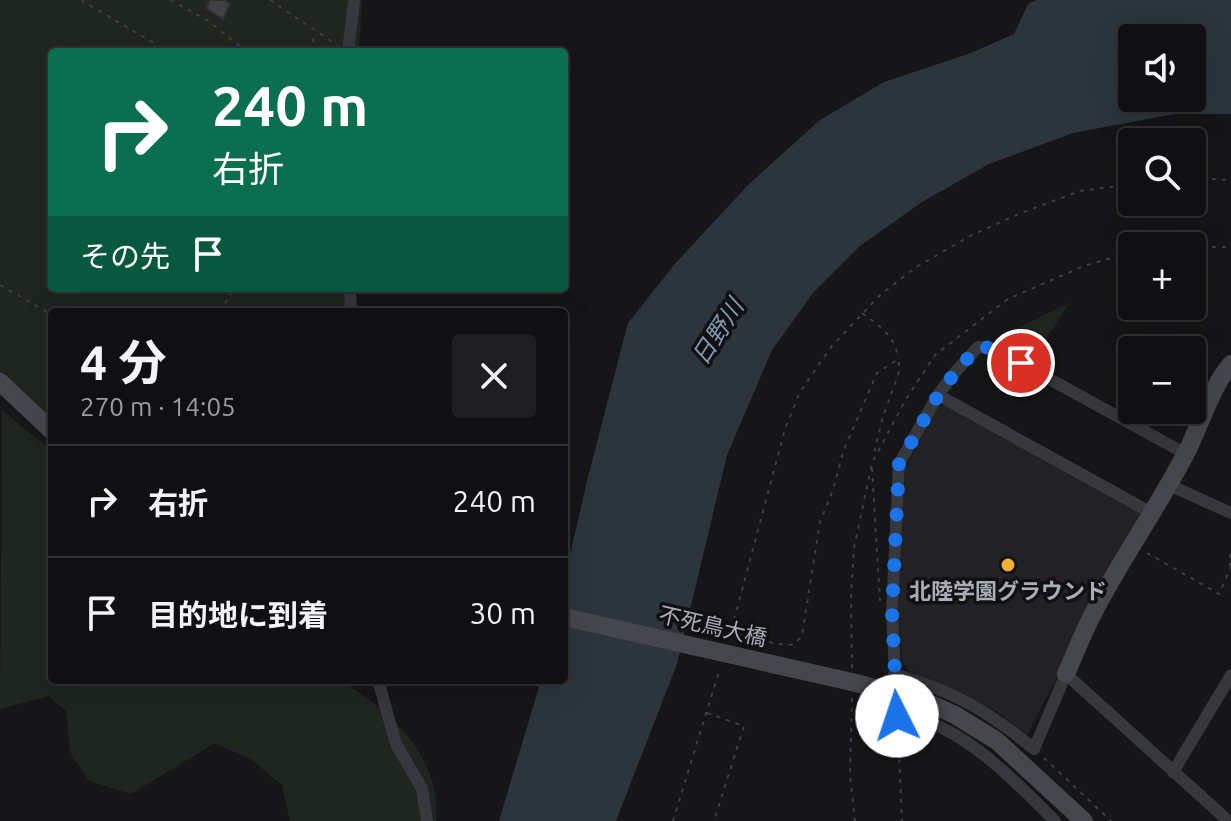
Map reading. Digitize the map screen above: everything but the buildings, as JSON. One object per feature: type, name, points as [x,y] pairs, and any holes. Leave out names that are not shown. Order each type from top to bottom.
[{"type":"street","points":[[344,48],[354,0]]},
{"type":"street","points":[[1055,821],[1013,779],[974,748],[929,723],[897,716],[892,611],[899,464],[938,395],[978,347],[993,348],[1186,454]]},
{"type":"street","points":[[894,674],[968,701],[1034,749],[1096,608],[1150,512],[1169,485],[1215,388],[1231,364]]},
{"type":"street","points":[[0,382],[48,427]]},
{"type":"street","points":[[938,395],[1150,512]]},
{"type":"street","points":[[1169,485],[1231,513]]},
{"type":"street","name":"不死鳥大橋","points":[[568,618],[911,697],[955,715],[997,741],[1084,821]]},
{"type":"street","points":[[1066,674],[1173,772],[1227,815]]},
{"type":"street","points":[[1173,772],[1231,675]]},
{"type":"street","points":[[379,684],[396,744],[422,789],[427,821]]},
{"type":"path","points":[[81,0],[162,48]]},
{"type":"path","points":[[170,0],[207,20],[242,48]]},
{"type":"path","points":[[270,0],[341,48]]},
{"type":"path","points":[[312,48],[314,31]]},
{"type":"path","points":[[1206,179],[1231,180]]},
{"type":"path","points":[[726,646],[785,429],[800,392],[831,347],[880,295],[916,267],[972,235],[1080,191],[1118,186]]},
{"type":"path","points":[[1206,247],[1231,247]]},
{"type":"path","points":[[0,285],[48,313]]},
{"type":"path","points":[[862,313],[890,334],[900,369],[882,420],[872,463],[878,589],[881,607],[892,611]]},
{"type":"path","points":[[730,633],[752,635],[786,646],[795,644],[802,635],[820,522],[843,452],[877,373],[898,359]]},
{"type":"path","points":[[1132,544],[1219,594],[1231,567],[1228,562],[1231,554]]},
{"type":"path","points":[[673,821],[722,659]]},
{"type":"path","points":[[852,682],[850,776],[855,821]]},
{"type":"path","points":[[706,712],[744,726],[714,821]]},
{"type":"path","points":[[897,716],[902,821]]},
{"type":"path","points":[[1034,749],[1111,821]]},
{"type":"shaded area","points":[[0,0],[362,0],[359,48],[48,48],[48,292],[350,292],[350,308],[48,308],[48,425],[0,379]]},
{"type":"shaded area","points":[[1069,303],[1039,350],[993,340]]},
{"type":"shaded area","name":"北陸学園グラウンド","points":[[949,405],[1138,510],[1141,517],[1027,735],[999,713],[911,673],[902,662],[898,613],[905,469],[938,406]]},
{"type":"shaded area","points":[[2,410],[48,448],[48,684],[346,684],[394,721],[421,756],[435,797],[436,821],[290,821],[282,785],[250,759],[215,743],[131,794],[89,781],[70,752],[66,711],[49,696],[0,709]]},
{"type":"water","name":"日野川","points":[[1037,0],[1231,0],[1231,114],[1174,114],[1073,133],[989,164],[922,202],[860,246],[813,293],[772,350],[727,455],[677,664],[616,821],[499,821],[540,684],[568,684],[568,563],[628,323],[674,265],[748,185],[820,120],[884,82],[971,53],[1014,34],[1028,4]]},
{"type":"place","name":"北陸学園グラウンド","points":[[1008,565]]},
{"type":"route","points":[[897,716],[892,611],[899,464],[938,395],[978,347],[993,348],[1021,363]]}]
